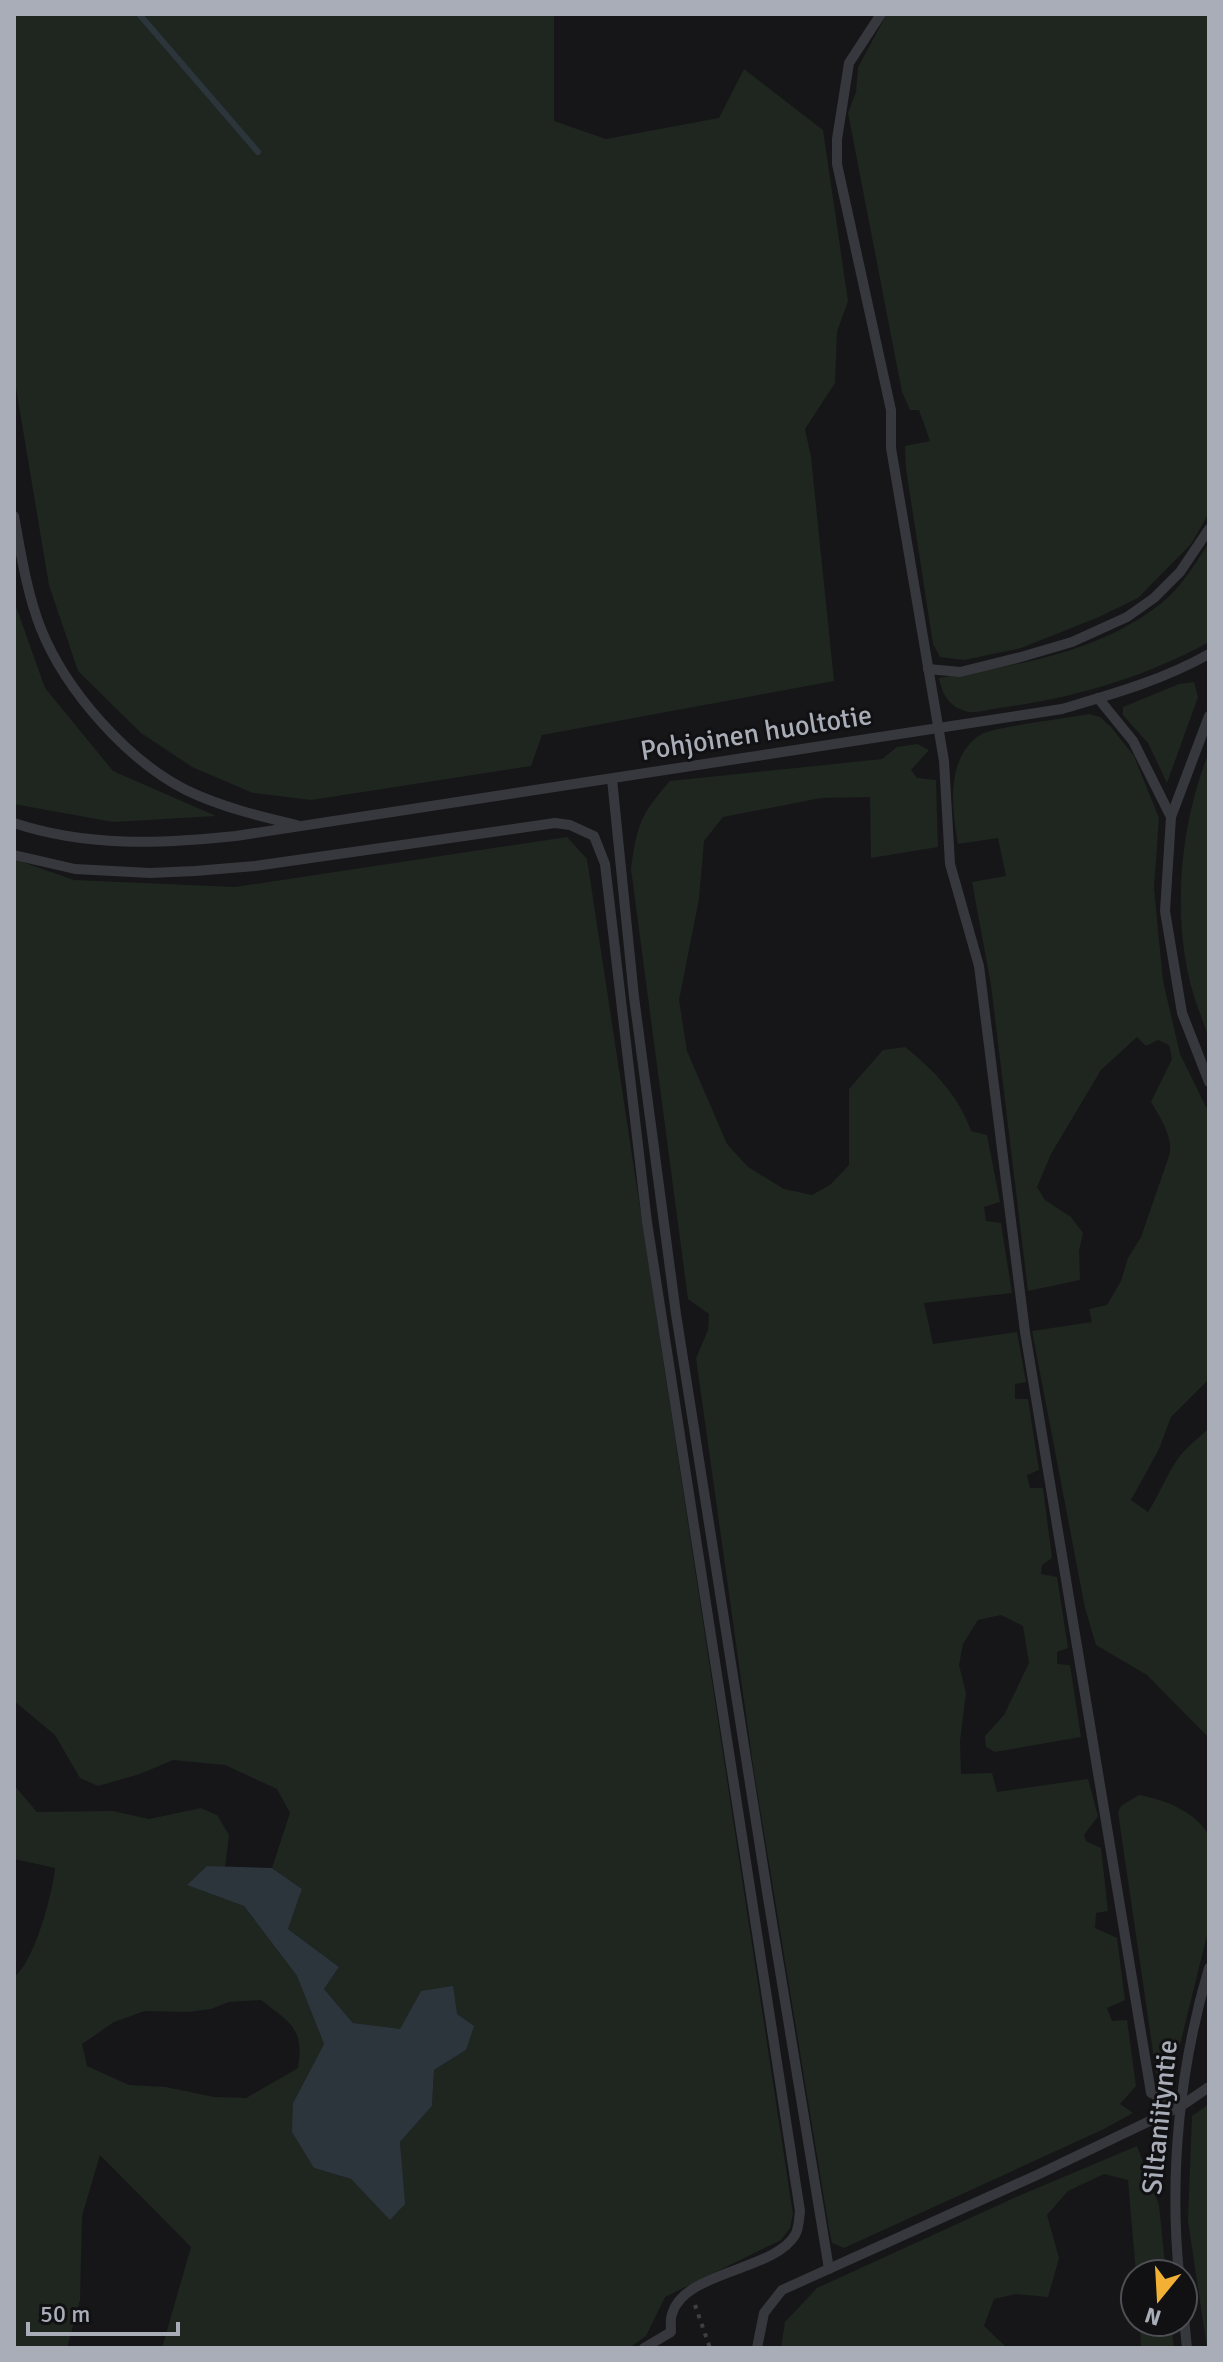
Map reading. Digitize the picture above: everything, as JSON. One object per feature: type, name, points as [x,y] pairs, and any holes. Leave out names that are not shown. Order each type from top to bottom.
[{"type":"lane","points":[[881,14],[849,63],[837,139],[837,164],[891,410],[891,448],[944,761],[950,864],[979,966],[1025,1332],[1151,2093],[1181,2106]]},
{"type":"lane","name":"Pohjoinen huoltotie","points":[[14,516],[26,579],[41,630],[66,675],[96,717],[135,755],[185,789],[244,813],[302,826]]},
{"type":"lane","points":[[928,669],[960,672],[1021,657],[1072,642],[1127,617],[1154,598],[1180,572],[1209,529]]},
{"type":"lane","name":"Pohjoinen huoltotie","points":[[14,823],[71,836],[137,843],[236,836],[1062,709],[1141,685],[1209,654]]},
{"type":"lane","points":[[1098,698],[1133,741],[1171,817]]},
{"type":"lane","points":[[1209,716],[1171,817],[1165,911],[1182,1013],[1209,1082]]},
{"type":"lane","points":[[612,779],[634,997],[676,1314],[829,2269]]},
{"type":"lane","points":[[14,855],[75,869],[150,873],[255,866],[555,823],[570,825],[594,836],[605,864],[645,1210],[800,2211],[796,2234],[779,2252],[715,2278],[680,2298],[672,2314],[671,2332],[644,2348]]},
{"type":"lane","name":"Siltaniityntie","points":[[1178,2258],[1174,2219],[1181,2106],[1193,2019],[1209,1968]]},
{"type":"lane","points":[[757,2348],[764,2313],[782,2290],[1037,2175],[1181,2106],[1209,2087]]},
{"type":"path","points":[[691,2292],[710,2348]]},
{"type":"shaded area","points":[[14,14],[554,14],[554,121],[606,139],[719,118],[744,69],[823,130],[848,301],[837,332],[835,383],[805,429],[811,457],[834,681],[542,735],[531,766],[311,800],[253,793],[192,767],[141,733],[78,671],[49,585],[14,376]]},
{"type":"shaded area","points":[[887,14],[1209,14],[1209,513],[1191,544],[1138,598],[1021,648],[964,660],[940,657],[933,644],[905,446],[930,441],[919,410],[910,410],[902,392],[848,113],[856,92],[858,67]]},
{"type":"shaded area","points":[[1209,543],[1209,642],[1134,676],[1026,704],[973,712],[952,704],[942,690],[939,678],[1057,654],[1086,645],[1139,619],[1176,589]]},
{"type":"shaded area","points":[[14,601],[45,688],[113,771],[216,816],[113,822],[14,804]]},
{"type":"shaded area","points":[[1194,682],[1198,697],[1167,783],[1148,743],[1123,715],[1123,707],[1179,684]]},
{"type":"shaded area","points":[[1089,714],[1100,717],[1111,727],[1134,756],[1159,818],[1154,888],[1163,981],[1180,1054],[1209,1113],[1209,1379],[1171,1417],[1159,1449],[1131,1500],[1148,1512],[1177,1460],[1209,1428],[1209,1738],[1147,1675],[1096,1645],[1085,1608],[1032,1331],[1092,1322],[1089,1309],[1107,1305],[1121,1281],[1128,1258],[1141,1237],[1170,1153],[1167,1133],[1151,1102],[1172,1059],[1169,1045],[1158,1040],[1146,1046],[1137,1037],[1101,1070],[1051,1154],[1037,1187],[1045,1200],[1071,1217],[1083,1233],[1079,1251],[1080,1280],[1028,1291],[991,985],[972,882],[1006,876],[998,838],[958,844],[954,816],[956,771],[969,745],[980,735],[1014,726]]},
{"type":"shaded area","points":[[917,744],[929,750],[911,770],[917,778],[936,780],[938,847],[871,858],[870,797],[821,798],[723,817],[704,841],[699,899],[679,1000],[687,1051],[727,1144],[748,1167],[784,1189],[812,1195],[830,1185],[849,1165],[849,1089],[883,1050],[905,1047],[915,1055],[952,1095],[971,1131],[987,1135],[1000,1202],[984,1207],[986,1221],[1001,1223],[1012,1293],[924,1303],[933,1344],[1017,1332],[1026,1382],[1015,1384],[1015,1399],[1028,1399],[1039,1470],[1027,1475],[1030,1488],[1043,1488],[1052,1558],[1042,1565],[1041,1574],[1057,1577],[1068,1648],[1057,1652],[1057,1664],[1070,1665],[1081,1737],[995,1752],[986,1747],[985,1736],[1004,1715],[1029,1663],[1023,1626],[1001,1615],[978,1620],[963,1644],[959,1665],[966,1693],[960,1741],[961,1774],[992,1773],[997,1792],[1088,1779],[1098,1816],[1084,1835],[1086,1841],[1101,1848],[1108,1911],[1096,1913],[1095,1928],[1117,1938],[1125,2000],[1107,2008],[1112,2021],[1127,2020],[1136,2086],[1120,2104],[1133,2113],[844,2248],[832,2243],[829,2229],[754,1772],[696,1358],[708,1330],[709,1314],[688,1299],[631,869],[642,821],[670,781],[882,759],[897,747]]},
{"type":"shaded area","points":[[1209,752],[1209,1039],[1188,973],[1183,946],[1181,890],[1192,805]]},
{"type":"shaded area","points":[[567,837],[587,859],[793,2214],[790,2228],[781,2240],[665,2297],[646,2336],[629,2348],[162,2348],[191,2247],[100,2155],[82,2216],[80,2300],[67,2348],[14,2348],[14,1977],[29,1958],[35,1943],[51,1894],[55,1868],[14,1859],[14,1785],[37,1812],[113,1811],[149,1819],[201,1808],[217,1815],[229,1835],[225,1867],[207,1866],[188,1885],[244,1906],[297,1976],[324,2044],[293,2103],[314,2168],[351,2179],[390,2219],[404,2204],[400,2142],[432,2106],[434,2070],[466,2050],[421,1991],[400,2030],[353,2023],[324,1989],[339,1967],[288,1929],[302,1889],[272,1868],[290,1813],[277,1789],[225,1765],[173,1760],[140,1774],[98,1786],[80,1778],[55,1735],[14,1701],[14,859],[74,880],[235,887]],"holes":[[[261,2000],[293,2027],[299,2044],[298,2068],[246,2098],[214,2097],[166,2087],[129,2085],[87,2066],[82,2044],[114,2022],[145,2011],[188,2012],[211,2009],[229,2002]]]},
{"type":"shaded area","points":[[1139,1795],[1178,1808],[1195,1819],[1209,1835],[1209,1927],[1172,2077],[1165,2084],[1157,2079],[1118,1812],[1121,1806]]},
{"type":"shaded area","points":[[207,1866],[272,1868],[302,1889],[288,1929],[339,1967],[324,1989],[353,2023],[400,2029],[421,1991],[453,1986],[457,2014],[474,2026],[466,2050],[434,2070],[432,2106],[400,2142],[405,2204],[390,2220],[351,2179],[314,2168],[292,2132],[293,2103],[324,2044],[297,1976],[244,1906],[187,1885]]},
{"type":"shaded area","points":[[1209,2104],[1209,2348],[1199,2295],[1199,2258],[1194,2258],[1188,2221],[1192,2116]]},
{"type":"shaded area","points":[[1137,2146],[1159,2205],[1164,2258],[1135,2258],[1128,2180],[1104,2174],[1068,2191],[1047,2215],[1059,2258],[1048,2297],[1016,2294],[994,2299],[984,2326],[1007,2348],[781,2348],[785,2322],[817,2288],[1016,2197]]},
{"type":"shaded area","points":[[1141,2338],[1173,2338],[1174,2348],[1141,2348]]},
{"type":"waterway","points":[[139,14],[258,152]]}]
